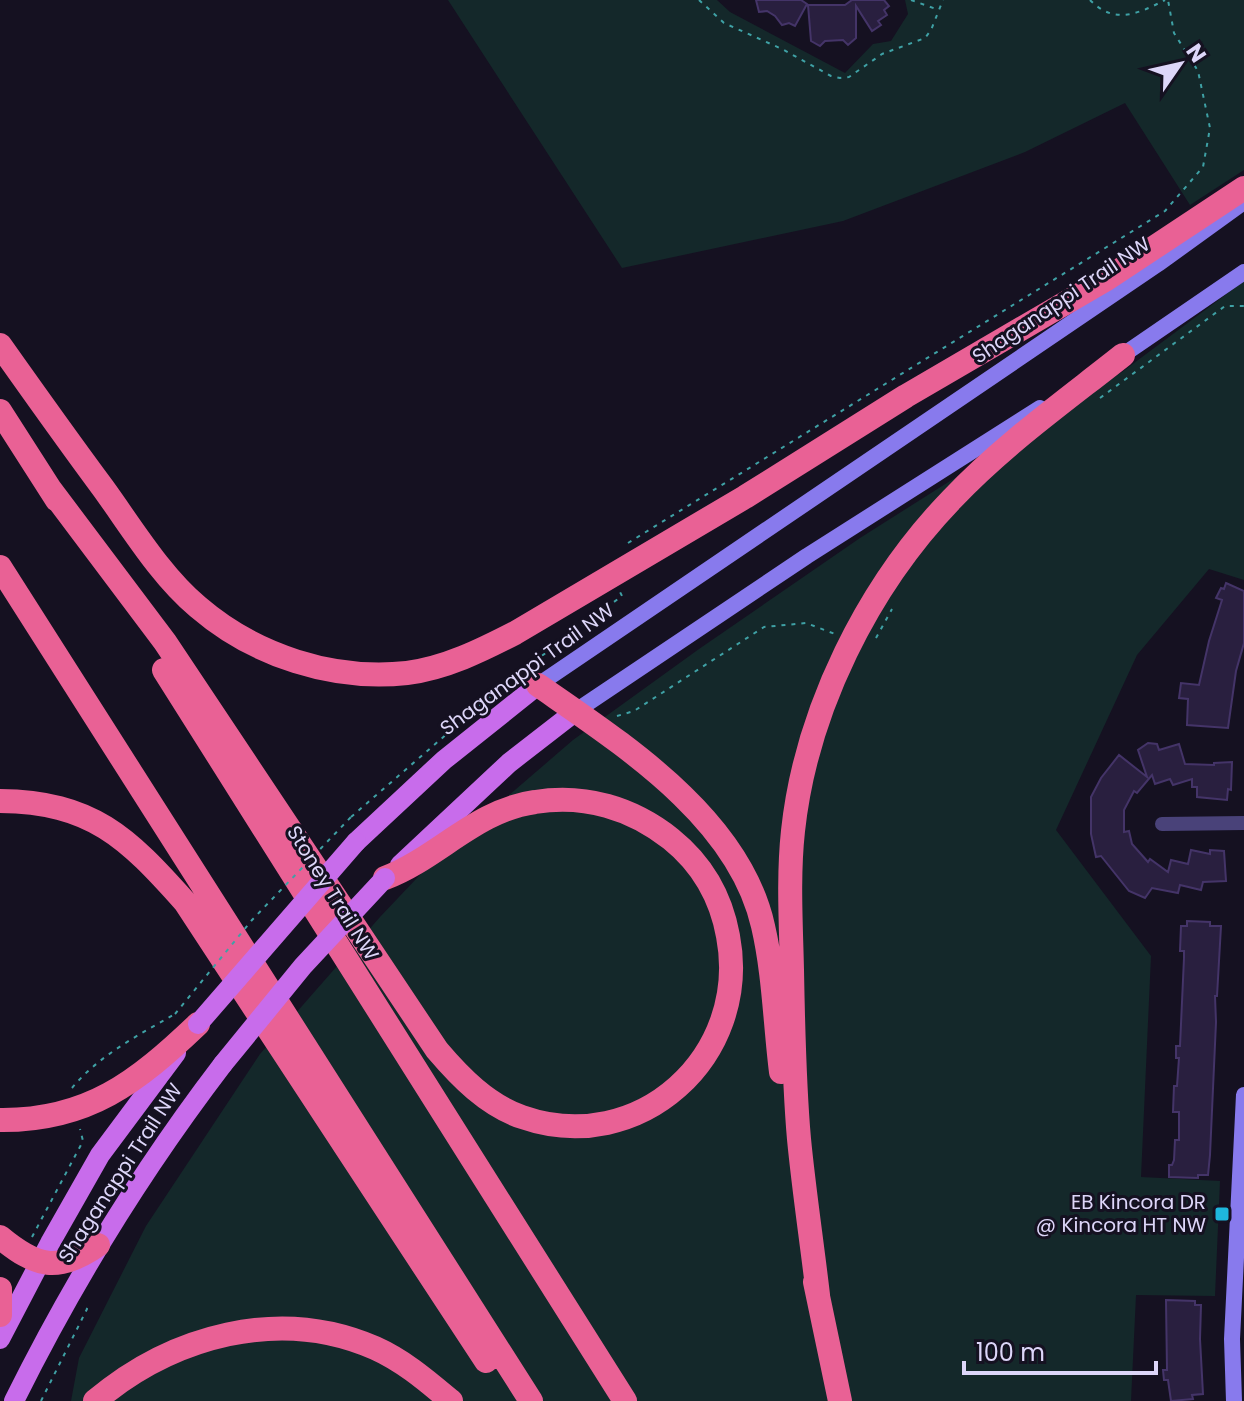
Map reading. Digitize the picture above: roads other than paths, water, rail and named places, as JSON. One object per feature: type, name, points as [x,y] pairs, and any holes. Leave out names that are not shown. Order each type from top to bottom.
[{"type":"highway","points":[[0,345],[138,537],[173,582],[198,607],[228,629],[258,645],[314,668],[376,674],[409,673],[476,653],[526,627],[733,504],[906,396],[1105,280],[1244,188]]},
{"type":"highway","points":[[818,1295],[794,1070],[790,873],[793,829],[812,740],[832,685],[857,632],[912,546],[950,500],[988,463],[1123,355]]},
{"type":"highway","name":"Stoney Trail NW","points":[[0,411],[625,1401]]},
{"type":"highway","points":[[50,489],[165,642],[437,1050],[473,1088],[521,1117],[584,1127],[614,1122],[635,1115],[668,1095],[703,1060],[718,1034],[727,1012],[733,960],[720,906],[694,860],[658,829],[633,815],[614,807],[574,800],[535,801],[515,806],[470,825],[407,870],[385,878]]},
{"type":"highway","points":[[0,567],[531,1401]]},
{"type":"highway","points":[[538,685],[653,770],[695,807],[729,846],[750,885],[769,954],[790,1153],[840,1401]]},
{"type":"highway","points":[[0,801],[35,802],[88,817],[113,831],[134,849],[185,902],[512,1401]]},
{"type":"highway","points":[[0,1120],[48,1118],[96,1102],[139,1076],[198,1024]]},
{"type":"highway","points":[[0,1237],[18,1252],[40,1261],[60,1264],[78,1260],[98,1245]]},
{"type":"highway","points":[[0,1289],[0,1315]]},
{"type":"highway","points":[[95,1401],[153,1360],[178,1349],[209,1337],[280,1328],[348,1339],[375,1348],[399,1361],[451,1401]]},
{"type":"main road","name":"Shaganappi Trail NW","points":[[0,1339],[100,1155],[198,1024],[356,842],[444,760],[538,685],[1158,264],[1244,202]]},
{"type":"main road","name":"Shaganappi Trail NW","points":[[14,1401],[98,1245],[148,1167],[223,1064],[303,966],[385,878],[509,763],[576,711],[807,556],[1123,355],[1244,272]]},
{"type":"main road","points":[[1234,1401],[1232,1339],[1244,1095]]},
{"type":"street","points":[[1162,824],[1244,823]]},
{"type":"place","name":"EB Kincora DR @ Kincora HT NW","points":[[1222,1214]]}]
